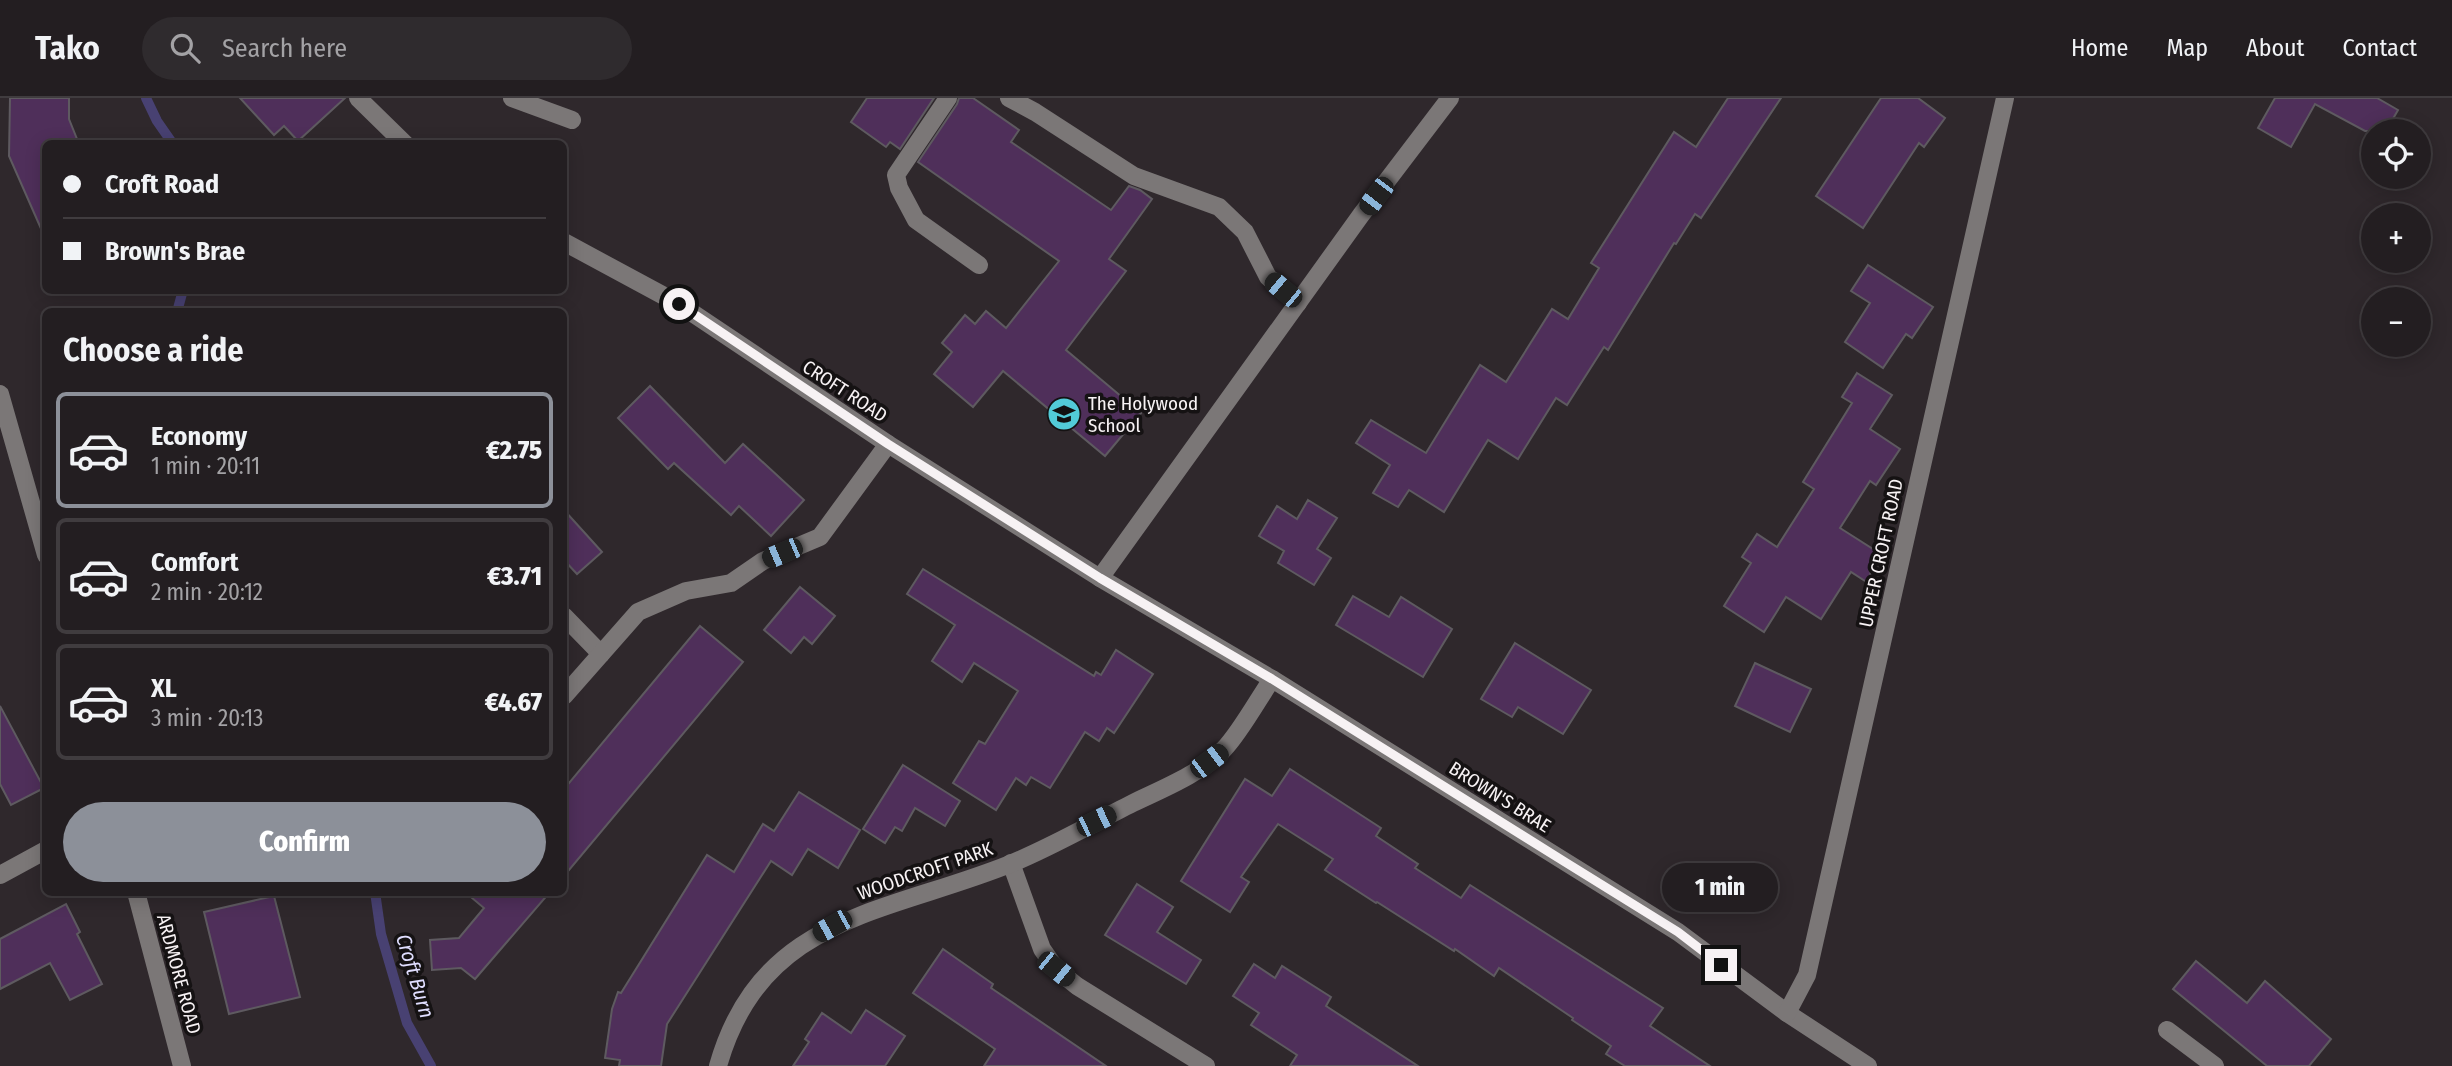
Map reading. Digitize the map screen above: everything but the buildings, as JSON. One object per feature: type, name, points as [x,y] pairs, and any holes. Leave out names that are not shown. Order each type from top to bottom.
[{"type":"street","points":[[358,98],[401,140]]},
{"type":"street","points":[[512,98],[572,120]]},
{"type":"street","points":[[948,98],[896,174],[899,188],[916,220],[979,265]]},
{"type":"street","points":[[1009,98],[1134,176],[1219,207],[1245,232],[1268,277],[1298,303]]},
{"type":"street","points":[[1100,578],[1450,98]]},
{"type":"street","name":"UPPER CROFT ROAD","points":[[1787,1013],[1807,975],[1869,710],[1945,353],[2005,98]]},
{"type":"street","name":"CROFT ROAD","points":[[567,244],[679,304],[888,444],[1100,578]]},
{"type":"street","points":[[0,394],[42,541]]},
{"type":"street","points":[[567,693],[638,612],[686,591],[732,583],[763,561],[820,537],[888,444]]},
{"type":"street","name":"BROWN'S BRAE","points":[[1100,578],[1272,679],[1678,932],[1787,1013],[1868,1066]]},
{"type":"street","points":[[567,619],[601,654]]},
{"type":"street","name":"WOODCROFT PARK","points":[[718,1066],[726,1038],[757,984],[779,960],[805,941],[832,926],[1011,863],[1192,773],[1225,748],[1272,679]]},
{"type":"street","points":[[0,875],[42,852]]},
{"type":"street","name":"WOODCROFT PARK","points":[[1011,863],[1042,949],[1056,969],[1077,986],[1206,1066]]},
{"type":"street","name":"ARDMORE ROAD","points":[[137,896],[182,1066]]},
{"type":"street","points":[[2167,1030],[2215,1066]]},
{"type":"waterway","name":"Croft Burn","points":[[146,98],[170,140]]},
{"type":"waterway","name":"Croft Burn","points":[[178,308],[182,294]]},
{"type":"waterway","name":"Croft Burn","points":[[376,896],[381,934],[407,1023],[431,1066]]},
{"type":"place","name":"The Holywood School","points":[[1064,414]]},
{"type":"route","points":[[679,304],[888,444],[1100,578],[1272,679],[1678,932],[1721,965]]}]
